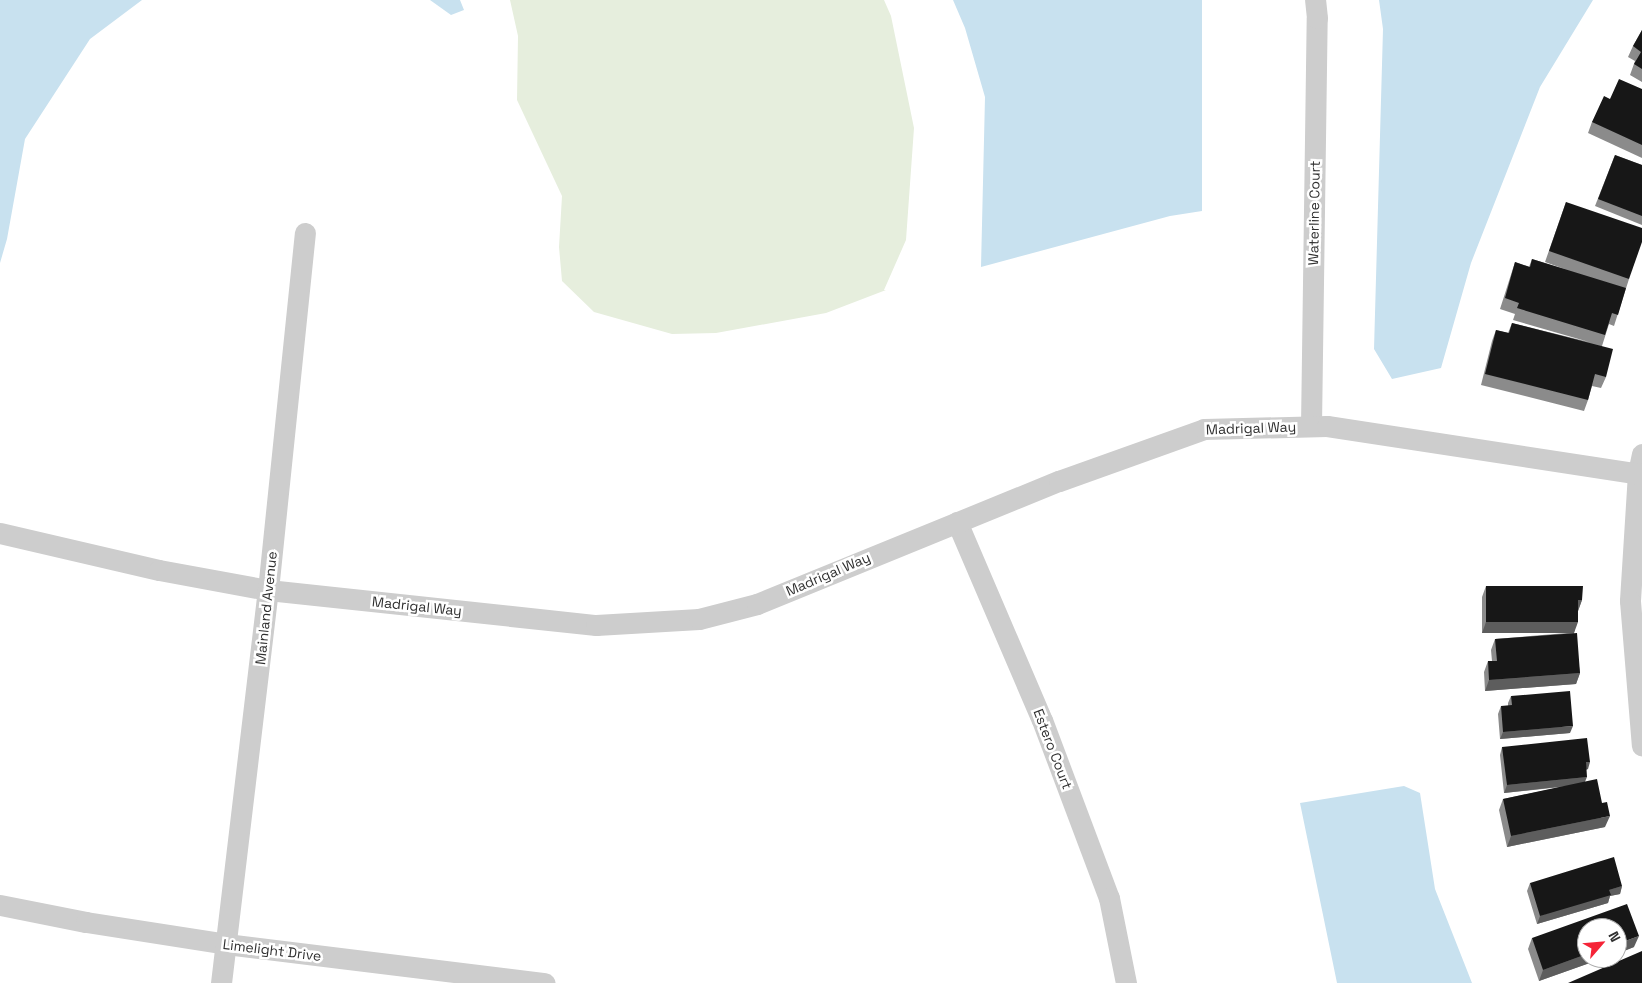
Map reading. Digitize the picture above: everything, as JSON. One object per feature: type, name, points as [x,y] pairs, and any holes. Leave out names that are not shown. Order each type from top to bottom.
[{"type":"street","name":"Waterline Court","points":[[1310,426],[1317,18],[1315,0]]},
{"type":"street","name":"Mainland Avenue","points":[[221,983],[268,590],[305,232]]},
{"type":"street","name":"Madrigal Way","points":[[0,533],[159,570],[268,590],[596,626],[699,619],[757,604],[1059,481],[1204,429],[1310,426],[1337,428],[1641,467]]},
{"type":"street","points":[[1641,467],[1630,601],[1642,746]]},
{"type":"street","name":"Estero Court","points":[[957,522],[1042,720],[1109,898],[1126,983]]},
{"type":"street","name":"Limelight Drive","points":[[0,906],[86,922],[226,944],[545,983]]},
{"type":"green space","points":[[510,0],[884,0],[891,16],[914,128],[906,240],[884,290],[886,290],[826,313],[716,333],[672,334],[594,312],[562,281],[559,247],[562,196],[517,100],[518,36]]},
{"type":"water","points":[[0,0],[142,0],[90,39],[25,139],[7,239],[0,263]]},
{"type":"water","points":[[430,0],[460,0],[464,10],[451,15]]},
{"type":"water","points":[[953,0],[1202,0],[1202,211],[1170,216],[981,267],[985,97],[965,28]]},
{"type":"water","points":[[1379,0],[1593,0],[1540,87],[1471,263],[1441,368],[1392,379],[1374,349],[1383,29]]},
{"type":"water","points":[[1404,786],[1420,793],[1435,889],[1472,983],[1337,983],[1300,803]]},
{"type":"building","points":[[1642,30],[1642,69],[1634,64],[1641,52],[1633,46]]},
{"type":"building","points":[[1619,79],[1642,89],[1642,145],[1592,122],[1604,96],[1610,99]]},
{"type":"building","points":[[1615,155],[1642,165],[1642,216],[1598,199]]},
{"type":"building","points":[[1566,202],[1642,228],[1642,242],[1629,279],[1549,251]]},
{"type":"building","points":[[1532,259],[1626,288],[1618,315],[1612,313],[1605,335],[1517,308],[1519,303],[1505,298],[1515,262],[1530,267]]},
{"type":"building","points":[[1512,323],[1613,349],[1606,377],[1595,374],[1588,400],[1485,374],[1496,330],[1509,333]]},
{"type":"building","points":[[1486,586],[1583,586],[1582,600],[1578,600],[1578,622],[1486,622]]},
{"type":"building","points":[[1577,633],[1580,673],[1489,680],[1488,661],[1497,661],[1495,639]]},
{"type":"building","points":[[1570,691],[1573,726],[1503,732],[1501,706],[1512,705],[1511,696]]},
{"type":"building","points":[[1587,738],[1590,762],[1586,762],[1587,777],[1507,785],[1502,747]]},
{"type":"building","points":[[1597,779],[1602,803],[1607,802],[1610,816],[1511,836],[1503,799]]},
{"type":"building","points":[[1614,857],[1622,886],[1609,890],[1611,895],[1540,916],[1530,883]]},
{"type":"building","points":[[1627,904],[1639,936],[1627,940],[1627,918],[1588,918]]},
{"type":"building","points":[[1577,922],[1577,958],[1543,970],[1532,938]]},
{"type":"building","points":[[1642,951],[1642,983],[1568,983],[1603,968],[1627,968],[1627,957]]}]
